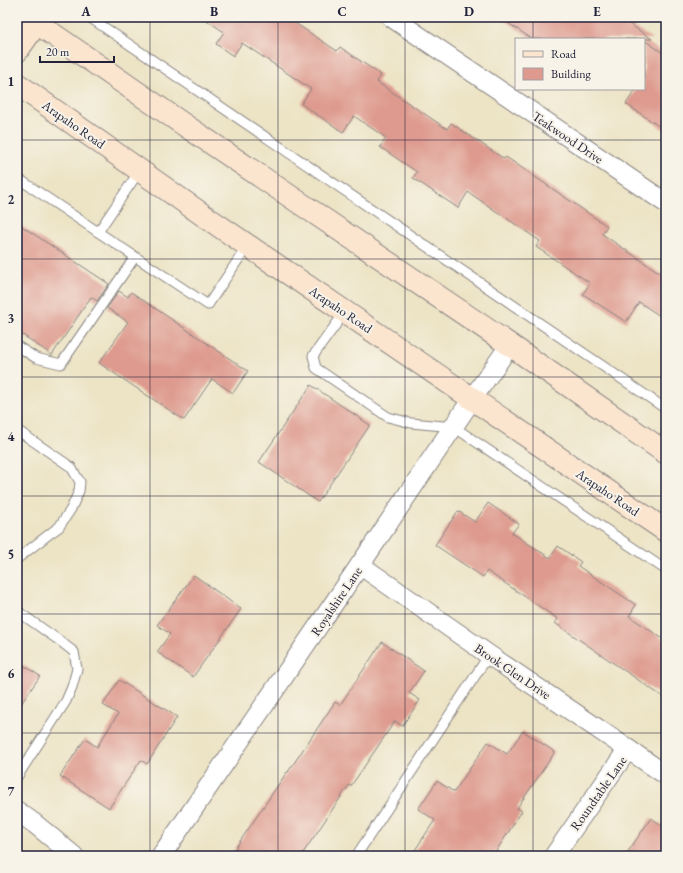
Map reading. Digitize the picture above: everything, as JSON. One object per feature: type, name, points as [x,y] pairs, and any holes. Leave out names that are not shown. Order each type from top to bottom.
[{"type":"main road","points":[[17,51],[35,19],[228,155],[510,345],[666,453]]},
{"type":"main road","name":"Arapaho Road","points":[[17,84],[248,246],[666,532]]},
{"type":"street","name":"Teakwood Drive","points":[[391,17],[666,203]]},
{"type":"street","name":"Royalshire Lane","points":[[161,856],[510,345]]},
{"type":"street","name":"Brook Glen Drive","points":[[360,566],[666,775]]},
{"type":"street","name":"Roundtable Lane","points":[[554,856],[628,749]]},
{"type":"street","points":[[17,811],[74,856]]},
{"type":"lane","points":[[89,17],[666,409]]},
{"type":"lane","points":[[98,232],[140,170]]},
{"type":"lane","points":[[17,185],[22,181],[208,305],[248,246]]},
{"type":"lane","points":[[17,346],[36,358],[61,364],[135,257]]},
{"type":"lane","points":[[345,312],[313,356],[316,368],[388,417],[411,423],[454,427],[666,570]]},
{"type":"lane","points":[[17,430],[71,467],[80,482],[79,491],[71,509],[59,527],[17,559]]},
{"type":"lane","points":[[17,608],[20,613],[74,652],[77,669],[66,701],[17,777]]},
{"type":"lane","points":[[356,856],[489,655]]},
{"type":"building","points":[[202,17],[286,17],[337,51],[340,47],[381,75],[377,82],[447,129],[451,123],[504,159],[506,157],[607,226],[602,234],[666,277],[666,320],[639,302],[626,322],[583,294],[590,283],[536,247],[540,241],[468,192],[458,208],[413,178],[417,172],[380,147],[386,138],[354,116],[343,132],[301,104],[311,89],[242,43],[233,56],[216,44],[224,32]]},
{"type":"building","points":[[499,17],[619,17],[652,39],[645,38],[530,38]]},
{"type":"building","points":[[645,41],[666,55],[666,131],[626,104],[635,90],[645,90]]},
{"type":"building","points":[[17,223],[109,284],[97,301],[91,297],[52,355],[17,331]]},
{"type":"building","points":[[119,291],[128,297],[131,292],[248,371],[233,393],[212,379],[184,420],[99,363],[128,322],[107,308]]},
{"type":"building","points":[[311,385],[370,425],[318,502],[259,462]]},
{"type":"building","points":[[488,503],[519,524],[512,533],[550,558],[558,546],[581,562],[578,566],[636,605],[629,616],[666,641],[666,699],[555,623],[558,619],[487,571],[483,577],[435,545],[458,511],[475,522]]},
{"type":"building","points":[[194,575],[241,609],[193,677],[157,652],[170,634],[157,625]]},
{"type":"building","points":[[382,642],[424,671],[409,693],[420,700],[402,726],[395,721],[301,856],[230,856],[335,702],[340,705]]},
{"type":"building","points":[[17,661],[40,676],[17,710]]},
{"type":"building","points":[[119,680],[177,717],[147,764],[141,760],[109,808],[60,776],[85,739],[97,747],[118,714],[103,705]]},
{"type":"building","points":[[523,731],[555,752],[517,808],[522,811],[493,856],[411,856],[435,820],[418,809],[437,781],[454,792],[488,742],[507,754]]},
{"type":"building","points":[[651,818],[666,828],[666,856],[625,856]]}]
